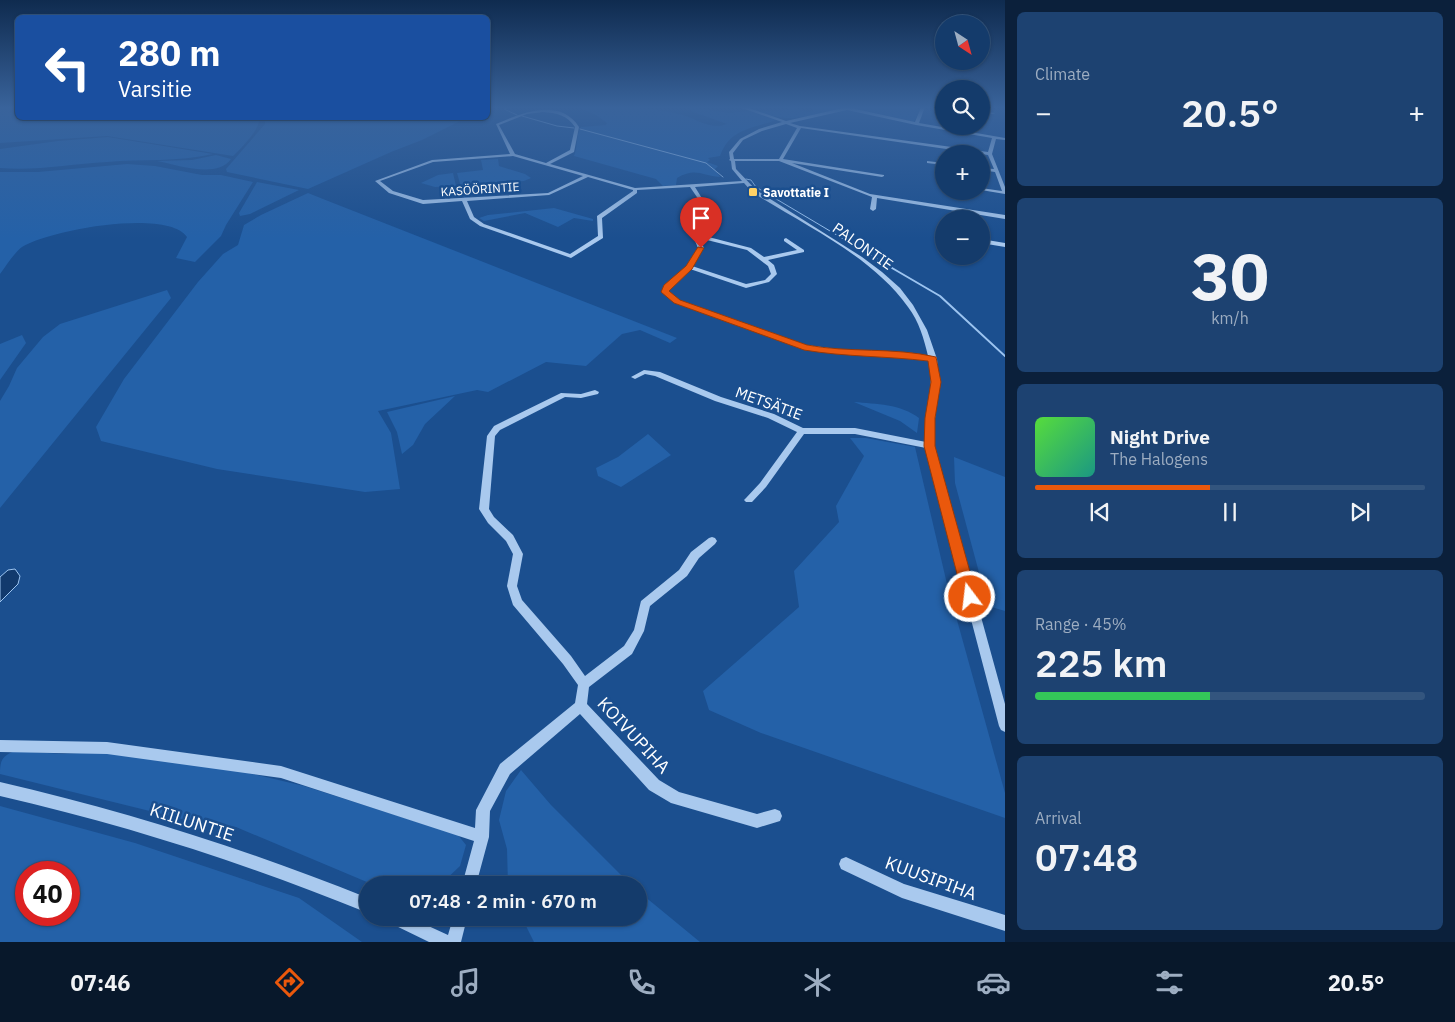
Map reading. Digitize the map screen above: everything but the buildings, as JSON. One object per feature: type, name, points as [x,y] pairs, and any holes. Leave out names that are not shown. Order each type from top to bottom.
[{"type":"street","points":[[511,151],[513,155],[635,190],[744,182]]},
{"type":"street","points":[[547,164],[570,151]]},
{"type":"street","points":[[732,151],[731,160],[780,160],[882,176]]},
{"type":"street","points":[[780,160],[786,151]]},
{"type":"street","points":[[991,151],[990,154],[1005,193]]},
{"type":"street","name":"KASÖÖRINTIE","points":[[513,155],[432,161],[377,181],[391,192],[423,202],[548,194],[587,176]]},
{"type":"street","name":"PALONTIE","points":[[731,160],[733,167],[744,182],[770,201],[857,256],[892,284],[906,298],[918,317],[928,338],[936,382],[930,418],[930,446],[1005,726]]},
{"type":"street","points":[[780,160],[856,192],[1005,218]]},
{"type":"street","points":[[929,162],[935,163]]},
{"type":"street","points":[[990,169],[996,170]]},
{"type":"street","points":[[692,186],[701,200],[703,208],[688,228],[695,235],[701,248],[689,267],[667,287],[665,292],[677,302],[804,347],[826,351],[895,354],[933,359]]},
{"type":"street","points":[[464,200],[472,218],[482,225],[571,256],[601,237],[599,218],[635,192],[635,190]]},
{"type":"street","points":[[990,190],[1005,193]]},
{"type":"street","points":[[873,209],[875,196]]},
{"type":"street","points":[[689,267],[746,286],[767,281],[774,274],[771,264],[749,248],[695,235]]},
{"type":"street","points":[[765,259],[802,251],[786,240]]},
{"type":"street","points":[[990,242],[1005,245]]},
{"type":"street","name":"METSÄTIE","points":[[635,378],[644,372],[657,374],[718,399],[771,416],[802,431],[855,432],[930,446]]},
{"type":"street","points":[[471,876],[482,837],[483,810],[505,769],[581,706],[584,684],[567,660],[517,602],[512,586],[518,554],[510,538],[491,520],[484,509],[491,436],[497,428],[564,395],[581,396],[595,392]]},
{"type":"street","points":[[749,500],[763,485],[802,431]]},
{"type":"street","points":[[584,684],[628,650],[639,631],[645,604],[683,573],[695,555],[712,541]]},
{"type":"street","name":"KOIVUPIHA","points":[[581,706],[654,785],[664,792],[676,798],[757,822],[775,816]]},
{"type":"street","points":[[0,746],[107,748],[280,772],[482,837]]},
{"type":"street","name":"KIILUNTIE","points":[[0,789],[53,800],[166,832],[297,876],[359,902]]},
{"type":"street","name":"KUUSIPIHA","points":[[846,864],[902,891],[1005,923]]},
{"type":"street","points":[[411,926],[446,942]]},
{"type":"street","points":[[453,942],[458,926]]},
{"type":"shaded area","points":[[0,151],[194,151],[213,154],[200,157],[40,168],[0,168]]},
{"type":"shaded area","points":[[201,151],[238,151],[233,156]]},
{"type":"shaded area","points":[[242,151],[394,151],[308,189],[227,172],[226,169]]},
{"type":"shaded area","points":[[575,151],[722,151],[720,156],[708,158],[710,160],[707,162],[718,166],[715,169],[720,177],[689,173],[677,178],[676,185],[663,186],[656,179],[574,156]]},
{"type":"shaded area","points":[[216,155],[231,159],[225,165],[207,169],[197,169],[157,161],[192,160]]},
{"type":"shaded area","points":[[498,159],[499,166],[525,174],[531,178],[524,181],[466,184],[469,198],[464,198],[457,173],[483,170],[481,160]]},
{"type":"shaded area","points":[[127,164],[155,166],[202,175],[221,175],[253,182],[221,236],[195,262],[176,258],[187,237],[176,228],[157,224],[133,223],[81,229],[36,240],[22,247],[0,274],[0,172],[38,172]]},
{"type":"shaded area","points":[[453,173],[456,186],[435,187],[421,183],[438,175]]},
{"type":"shaded area","points":[[257,182],[299,190],[250,214],[240,216],[239,213]]},
{"type":"shaded area","points":[[308,193],[677,338],[670,343],[640,330],[622,334],[586,366],[546,362],[488,392],[477,390],[378,411],[391,433],[400,489],[365,492],[217,469],[101,441],[96,427],[124,379],[198,282],[223,254],[238,245],[244,225]]},
{"type":"shaded area","points":[[554,208],[593,219],[593,221],[574,218],[558,227],[525,213],[484,221],[479,218],[488,215]]},
{"type":"shaded area","points":[[167,290],[171,298],[0,508],[0,401],[17,368],[43,337],[60,324]]},
{"type":"shaded area","points":[[22,335],[26,343],[0,380],[0,344]]},
{"type":"shaded area","points":[[455,396],[425,424],[413,445],[402,454],[397,432],[387,412]]},
{"type":"shaded area","points":[[854,402],[896,407],[912,413],[919,418],[917,433],[900,421]]},
{"type":"shaded area","points":[[648,434],[671,455],[621,487],[598,476],[596,468],[618,457]]},
{"type":"shaded area","points":[[850,438],[866,438],[915,447],[947,584],[1005,793],[1005,818],[761,733],[709,710],[703,691],[799,607],[794,571],[839,522],[836,506],[864,456]]},
{"type":"shaded area","points":[[954,457],[1005,477],[1005,611],[988,606],[955,483]]},
{"type":"shaded area","points":[[15,569],[20,576],[18,584],[0,602],[0,577],[8,570]]},
{"type":"shaded area","points":[[15,751],[63,754],[101,752],[240,771],[304,786],[458,835],[466,845],[460,866],[449,876],[359,876],[359,879],[236,827],[182,819],[0,774],[3,759]]},
{"type":"shaded area","points":[[521,770],[551,805],[622,876],[508,876],[507,849],[499,820],[506,791]]},
{"type":"shaded area","points":[[0,806],[135,843],[299,898],[362,942],[0,942]]},
{"type":"shaded area","points":[[647,898],[700,942],[534,942],[526,926],[647,926]]},
{"type":"waterway","points":[[661,151],[706,163],[723,177]]},
{"type":"waterway","points":[[746,179],[751,180],[756,187],[894,269]]},
{"type":"waterway","points":[[892,268],[940,296],[1005,356]]},
{"type":"place","name":"Savottatie I","points":[[753,192]]},
{"type":"route","points":[[701,248],[689,267],[667,287],[665,292],[677,302],[804,347],[826,351],[895,354],[933,359],[936,382],[930,418],[929,442],[970,597]]}]
